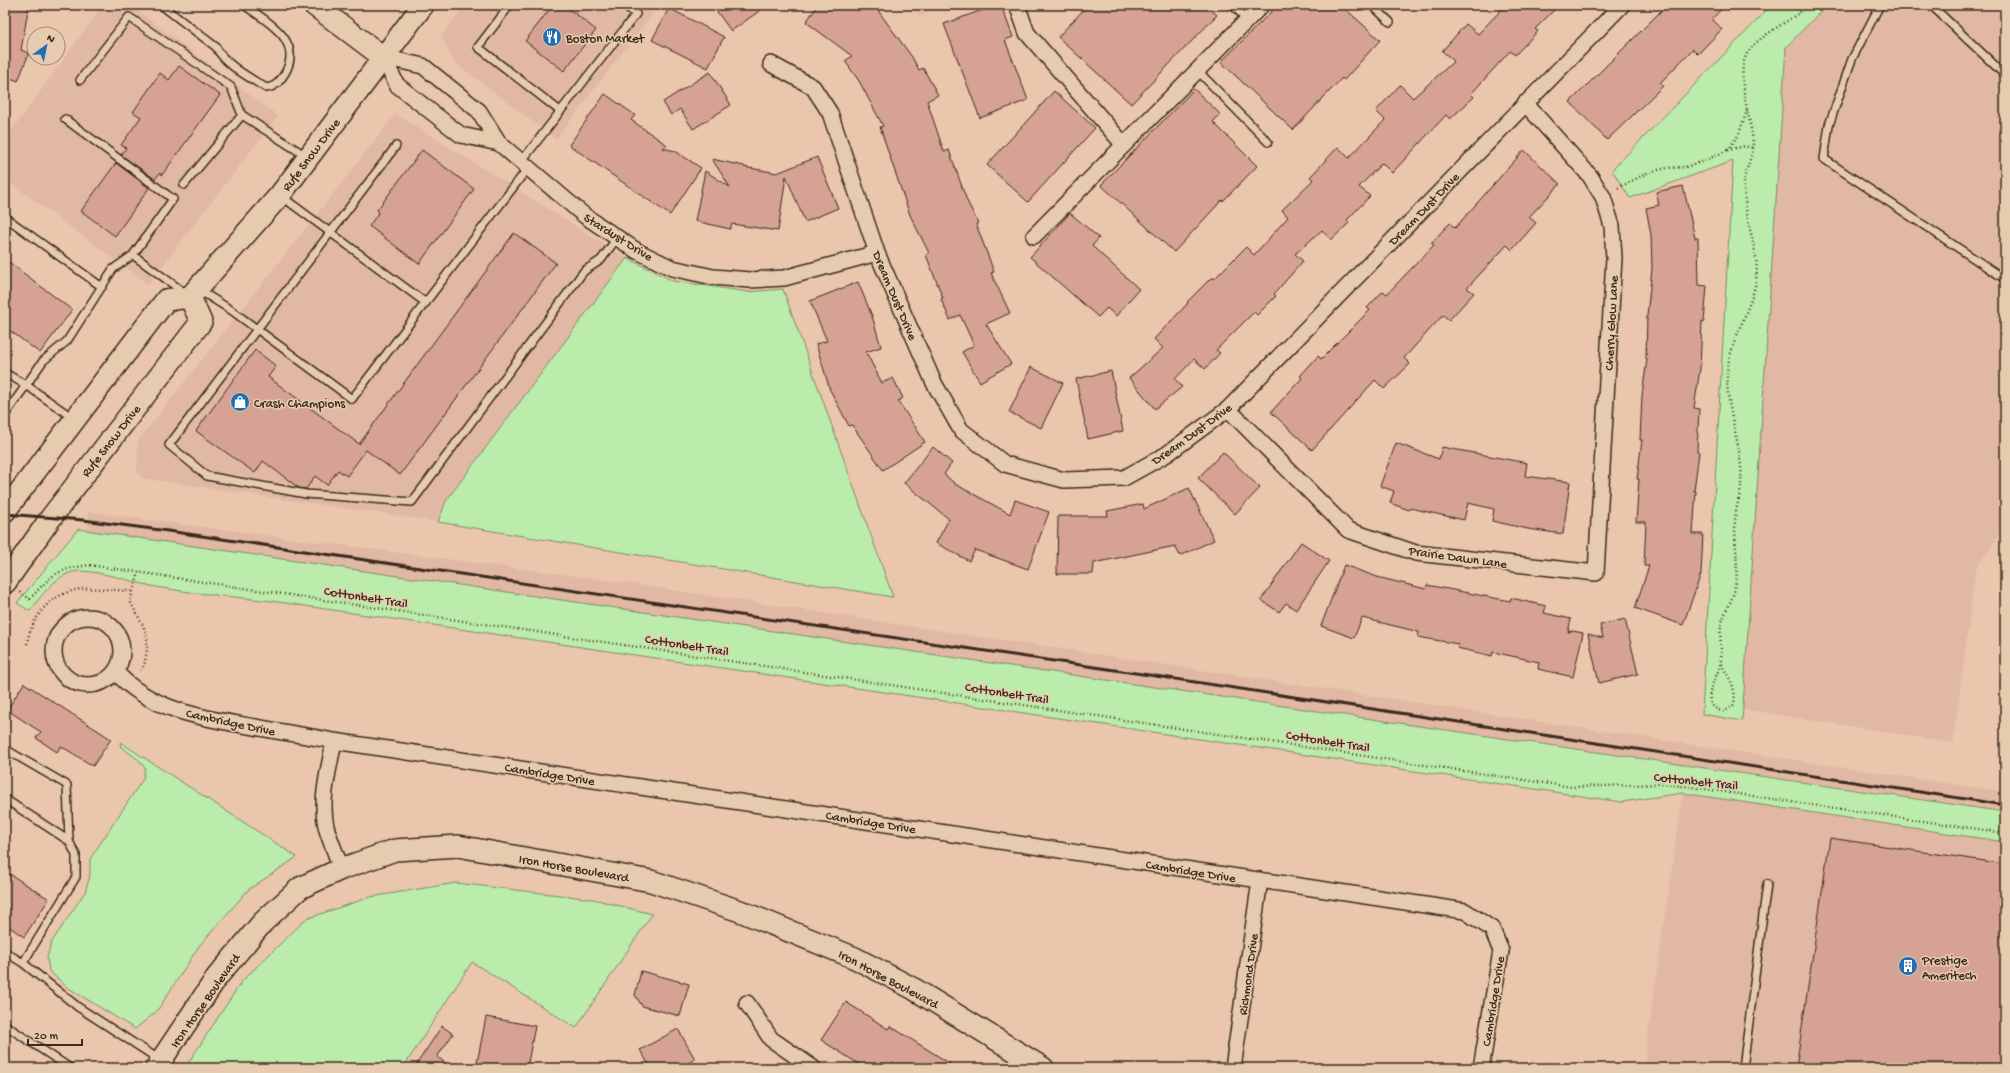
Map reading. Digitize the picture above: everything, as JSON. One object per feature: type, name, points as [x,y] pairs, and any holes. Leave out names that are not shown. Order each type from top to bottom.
[{"type":"street","points":[[314,5],[383,57]]},
{"type":"street","name":"Rufe Snow Drive","points":[[13,588],[54,513],[201,322],[194,292],[280,195],[423,5]]},
{"type":"street","points":[[1017,5],[1026,33],[1124,145]]},
{"type":"street","points":[[1034,236],[1262,5]]},
{"type":"street","name":"Dream Dust Drive","points":[[771,64],[813,87],[830,113],[877,253],[934,383],[962,430],[1005,464],[1064,480],[1124,478],[1167,454],[1228,409],[1622,5]]},
{"type":"street","name":"Stardust Drive","points":[[383,57],[397,85],[461,135],[499,143]]},
{"type":"street","name":"Stardust Drive","points":[[383,57],[423,66],[480,111],[499,143],[585,216],[637,251],[672,268],[713,277],[750,280],[784,278],[877,253]]},
{"type":"street","name":"Cherry Glow Lane","points":[[1525,103],[1590,176],[1603,197],[1612,226],[1614,258],[1596,573]]},
{"type":"street","points":[[5,511],[166,300],[194,292]]},
{"type":"street","name":"Prairie Dawn Lane","points":[[1228,409],[1348,530],[1416,553],[1596,573]]},
{"type":"street","points":[[81,617],[100,619],[109,624],[116,631],[123,647],[122,656],[116,672],[99,684],[89,686],[70,680],[62,673],[56,664],[54,654],[56,640],[63,627],[81,617]]},
{"type":"street","name":"Cambridge Drive","points":[[116,672],[124,682],[139,692],[168,707],[203,718],[334,741],[1465,911],[1492,929],[1501,951],[1482,1068]]},
{"type":"street","points":[[334,741],[325,785],[324,807],[327,830],[341,869]]},
{"type":"street","name":"Iron Horse Boulevard","points":[[159,1065],[216,977],[263,922],[300,888],[341,869],[396,850],[458,846],[651,881],[740,911],[855,958],[914,989],[1043,1068]]},
{"type":"street","name":"Richmond Drive","points":[[1233,1068],[1260,880]]},
{"type":"street","points":[[747,1002],[771,1039],[813,1068]]},
{"type":"lane","points":[[161,5],[216,46],[220,55],[250,78],[266,88],[272,87],[282,78],[288,68],[291,56],[290,45],[276,28],[244,5]]},
{"type":"lane","points":[[510,5],[478,47],[560,111]]},
{"type":"lane","points":[[133,255],[256,330],[352,399],[426,303],[524,165],[560,111],[636,14],[624,5]]},
{"type":"lane","points":[[1232,5],[1248,19]]},
{"type":"lane","points":[[1372,5],[1390,22]]},
{"type":"lane","points":[[1880,5],[1852,59],[1828,125],[1824,158],[2005,279]]},
{"type":"lane","points":[[1931,5],[2005,75]]},
{"type":"lane","points":[[80,80],[129,17],[231,87],[242,115],[308,158]]},
{"type":"lane","points":[[1198,70],[1268,142]]},
{"type":"lane","points":[[184,185],[242,115]]},
{"type":"lane","points":[[5,415],[43,361],[68,341],[113,269],[133,255],[173,199],[65,119]]},
{"type":"lane","points":[[396,146],[169,445],[207,476],[306,494],[412,502],[584,271],[601,260],[617,238]]},
{"type":"lane","points":[[280,195],[426,303]]},
{"type":"lane","points":[[5,217],[102,287]]},
{"type":"lane","points":[[5,373],[26,385],[74,420]]},
{"type":"lane","points":[[5,749],[67,785],[69,841],[76,855],[76,878],[23,963]]},
{"type":"lane","points":[[5,799],[69,841]]},
{"type":"lane","points":[[1743,1068],[1767,884]]},
{"type":"lane","points":[[5,952],[23,963],[78,1007],[159,1065]]},
{"type":"lane","points":[[5,1025],[70,1068]]},
{"type":"path","points":[[1721,664],[1732,683],[1735,696],[1733,706],[1725,711],[1716,709],[1710,702],[1712,686],[1721,664],[1721,628],[1725,610],[1735,590],[1737,567],[1735,511],[1741,485],[1726,374],[1731,353],[1744,320],[1756,280],[1755,256],[1745,200],[1744,178],[1753,148],[1744,96],[1743,74],[1748,52],[1756,43],[1798,16],[1808,5]]},
{"type":"path","points":[[1728,150],[1739,134],[1747,110]]},
{"type":"path","points":[[1618,188],[1649,172],[1666,168],[1685,167],[1699,163],[1728,150],[1745,146],[1753,148]]},
{"type":"path","name":"Cottonbelt Trail","points":[[13,588],[30,599],[46,580],[57,572],[70,567],[90,565],[1571,787],[1661,784],[1691,787],[2005,833]]},
{"type":"path","points":[[139,572],[132,591],[130,602],[144,626],[149,642],[144,666],[141,670]]},
{"type":"path","points":[[27,644],[29,634],[38,615],[52,600],[61,595],[82,589],[132,591]]},
{"type":"shaded area","points":[[103,5],[130,5],[278,116],[148,284],[5,179],[5,140],[59,66],[66,66],[66,56]]},
{"type":"shaded area","points":[[465,5],[659,5],[556,139],[454,62],[441,36]]},
{"type":"shaded area","points":[[907,5],[932,5],[923,17]]},
{"type":"shaded area","points":[[1827,5],[2005,5],[2005,526],[1976,568],[1953,743],[1743,709],[1786,47]]},
{"type":"shaded area","points":[[396,114],[627,258],[446,501],[438,522],[142,478],[137,472],[138,441]]},
{"type":"shaded area","points":[[89,512],[606,580],[2005,792],[2005,811],[88,531]]},
{"type":"shaded area","points":[[1683,793],[2005,842],[2005,1068],[1643,1068]]},
{"type":"green space","points":[[1772,5],[1827,5],[1786,47],[1742,721],[1702,714],[1733,161],[1630,198],[1612,170]]},
{"type":"green space","points":[[627,258],[673,281],[748,292],[783,289],[893,597],[438,522],[446,501]]},
{"type":"green space","points":[[78,529],[2005,812],[2005,842],[1683,793],[1622,802],[272,601],[176,590],[91,572],[72,572],[65,575],[48,588],[30,611],[17,603]]},
{"type":"green space","points":[[120,742],[297,857],[248,890],[199,946],[157,1011],[135,1029],[67,987],[49,971],[47,958],[51,943],[85,892],[90,876],[90,859],[143,779],[145,768],[139,760],[121,747]]},
{"type":"green space","points":[[456,883],[593,899],[652,914],[576,1028],[472,962],[403,1068],[185,1068],[242,981],[306,919],[370,897]]},
{"type":"building","points":[[5,5],[29,5],[21,50],[26,52],[26,61],[18,81],[5,76]]},
{"type":"building","points":[[553,5],[564,5],[596,30],[564,71],[525,41]]},
{"type":"building","points":[[712,5],[768,5],[731,31]]},
{"type":"building","points":[[818,5],[874,5],[912,57],[919,70],[923,68],[938,95],[927,101],[944,152],[949,150],[967,201],[978,223],[976,224],[994,272],[991,273],[1010,313],[986,324],[1011,364],[980,382],[962,352],[974,345],[960,315],[950,320],[941,299],[943,298],[926,255],[929,253],[910,215],[880,127],[883,126],[859,81],[845,61],[852,56],[806,22]]},
{"type":"building","points":[[996,5],[1001,5],[1013,37],[1005,40],[1028,100],[980,118],[944,24]]},
{"type":"building","points":[[1088,5],[1206,5],[1217,15],[1131,104],[1058,37]]},
{"type":"building","points":[[1278,5],[1341,5],[1380,40],[1344,80],[1342,78],[1293,130],[1221,62]]},
{"type":"building","points":[[1506,5],[1559,5],[1535,29],[1538,31],[1515,55],[1510,51],[1471,94],[1474,97],[1450,119],[1446,115],[1392,173],[1382,163],[1359,187],[1370,196],[1347,220],[1349,223],[1331,240],[1322,230],[1295,254],[1303,261],[1274,294],[1276,296],[1257,315],[1254,312],[1216,350],[1220,353],[1205,369],[1194,359],[1175,379],[1182,387],[1155,409],[1129,378],[1163,348],[1154,339],[1212,277],[1214,279],[1246,247],[1254,255],[1288,217],[1282,210],[1313,180],[1310,177],[1338,147],[1349,158],[1385,120],[1376,111],[1400,85],[1413,98],[1454,61],[1442,51],[1466,24],[1478,34]]},
{"type":"building","points":[[1667,5],[1725,5],[1712,19],[1722,29],[1698,54],[1693,49],[1660,83],[1663,86],[1607,140],[1570,102]]},
{"type":"building","points":[[669,8],[724,37],[708,68],[652,40]]},
{"type":"building","points":[[179,66],[220,95],[162,175],[160,173],[155,179],[121,155],[126,148],[121,145],[141,117],[133,112],[160,73],[169,80]]},
{"type":"building","points":[[710,72],[731,105],[693,129],[680,109],[671,115],[663,102]]},
{"type":"building","points":[[1194,89],[1220,114],[1213,122],[1257,166],[1223,201],[1222,200],[1174,252],[1101,185]]},
{"type":"building","points":[[1054,91],[1095,128],[1028,202],[987,165]]},
{"type":"building","points":[[605,94],[635,115],[631,120],[667,145],[663,148],[675,151],[701,168],[670,215],[569,145]]},
{"type":"building","points":[[422,150],[474,189],[419,264],[369,226],[379,212],[377,210]]},
{"type":"building","points":[[1524,150],[1560,184],[1529,217],[1536,223],[1512,250],[1507,245],[1467,288],[1474,293],[1449,320],[1443,315],[1404,358],[1410,364],[1384,389],[1375,380],[1312,450],[1271,412],[1302,378],[1300,376],[1318,356],[1321,359],[1370,310],[1367,308],[1383,291],[1387,294],[1434,245],[1431,243],[1450,223],[1455,228]]},
{"type":"building","points":[[817,157],[838,208],[805,222],[786,176],[778,231],[732,224],[730,229],[695,221],[705,171],[730,187],[712,159],[777,173]]},
{"type":"building","points":[[116,163],[149,188],[115,236],[81,211]]},
{"type":"building","points":[[1683,186],[1695,238],[1698,238],[1699,285],[1707,286],[1704,322],[1702,321],[1700,369],[1694,408],[1699,409],[1697,451],[1699,452],[1694,491],[1696,491],[1693,534],[1703,534],[1701,574],[1683,625],[1635,608],[1649,566],[1644,566],[1646,522],[1636,522],[1639,479],[1637,479],[1642,440],[1640,440],[1642,396],[1647,359],[1647,316],[1652,268],[1651,235],[1646,208],[1659,205],[1656,192]]},
{"type":"building","points":[[1070,213],[1099,238],[1092,246],[1139,289],[1116,316],[1107,308],[1098,317],[1030,257]]},
{"type":"building","points":[[514,233],[556,263],[400,475],[366,450],[347,476],[338,470],[327,485],[315,476],[306,489],[299,488],[263,461],[255,473],[196,431],[255,350],[276,366],[268,377],[359,444]]},
{"type":"building","points":[[5,259],[72,310],[40,353],[5,327]]},
{"type":"building","points":[[858,282],[872,316],[881,347],[866,352],[882,383],[893,378],[903,398],[898,401],[925,442],[883,470],[852,425],[849,426],[830,390],[816,344],[827,341],[810,301]]},
{"type":"building","points":[[1031,367],[1063,383],[1041,428],[1009,412]]},
{"type":"building","points":[[1111,371],[1123,431],[1088,439],[1076,379]]},
{"type":"building","points":[[1396,443],[1439,459],[1442,447],[1527,463],[1525,476],[1570,482],[1563,534],[1528,529],[1492,521],[1494,509],[1468,503],[1464,520],[1410,508],[1409,510],[1390,503],[1394,491],[1380,486]]},
{"type":"building","points":[[933,447],[952,463],[944,474],[955,484],[1010,514],[1015,500],[1049,512],[1028,569],[975,550],[969,561],[936,543],[949,519],[904,483]]},
{"type":"building","points":[[1223,452],[1260,488],[1235,514],[1198,478]]},
{"type":"building","points":[[1189,488],[1214,540],[1180,556],[1175,546],[1094,563],[1093,574],[1057,574],[1058,516],[1108,516],[1107,511],[1143,504],[1144,509]]},
{"type":"building","points":[[1301,542],[1329,561],[1296,610],[1286,603],[1279,612],[1261,600]]},
{"type":"building","points":[[1344,565],[1377,577],[1426,589],[1427,585],[1510,601],[1511,598],[1546,606],[1544,613],[1571,619],[1568,632],[1573,631],[1583,633],[1573,677],[1538,669],[1539,662],[1493,652],[1492,656],[1457,648],[1458,644],[1418,637],[1419,632],[1362,618],[1354,638],[1321,626]]},
{"type":"building","points":[[1625,619],[1638,674],[1599,683],[1588,634],[1603,638],[1600,625]]},
{"type":"building","points":[[24,683],[111,739],[93,766],[61,746],[57,752],[36,738],[41,732],[7,710]]},
{"type":"building","name":"Prestige Ameritech","points":[[1830,838],[2005,864],[2005,1068],[1796,1068]]},
{"type":"building","points":[[5,871],[49,899],[24,937],[5,924]]},
{"type":"building","points":[[641,971],[689,984],[680,1016],[642,1006],[635,995]]},
{"type":"building","points":[[846,1002],[888,1029],[890,1026],[957,1068],[865,1068],[821,1040]]},
{"type":"building","points":[[486,1017],[535,1026],[527,1068],[476,1068]]},
{"type":"building","points":[[442,1026],[453,1034],[437,1057],[453,1068],[414,1068]]},
{"type":"building","points":[[678,1029],[695,1059],[680,1068],[651,1068],[640,1050]]},
{"type":"railway","points":[[5,514],[83,520],[168,531],[1149,675],[2005,805]]},
{"type":"place","name":"Boston Market","points":[[552,37]]},
{"type":"place","name":"Crash Champions","points":[[240,402]]},
{"type":"place","name":"Prestige Ameritech","points":[[1908,966]]}]
